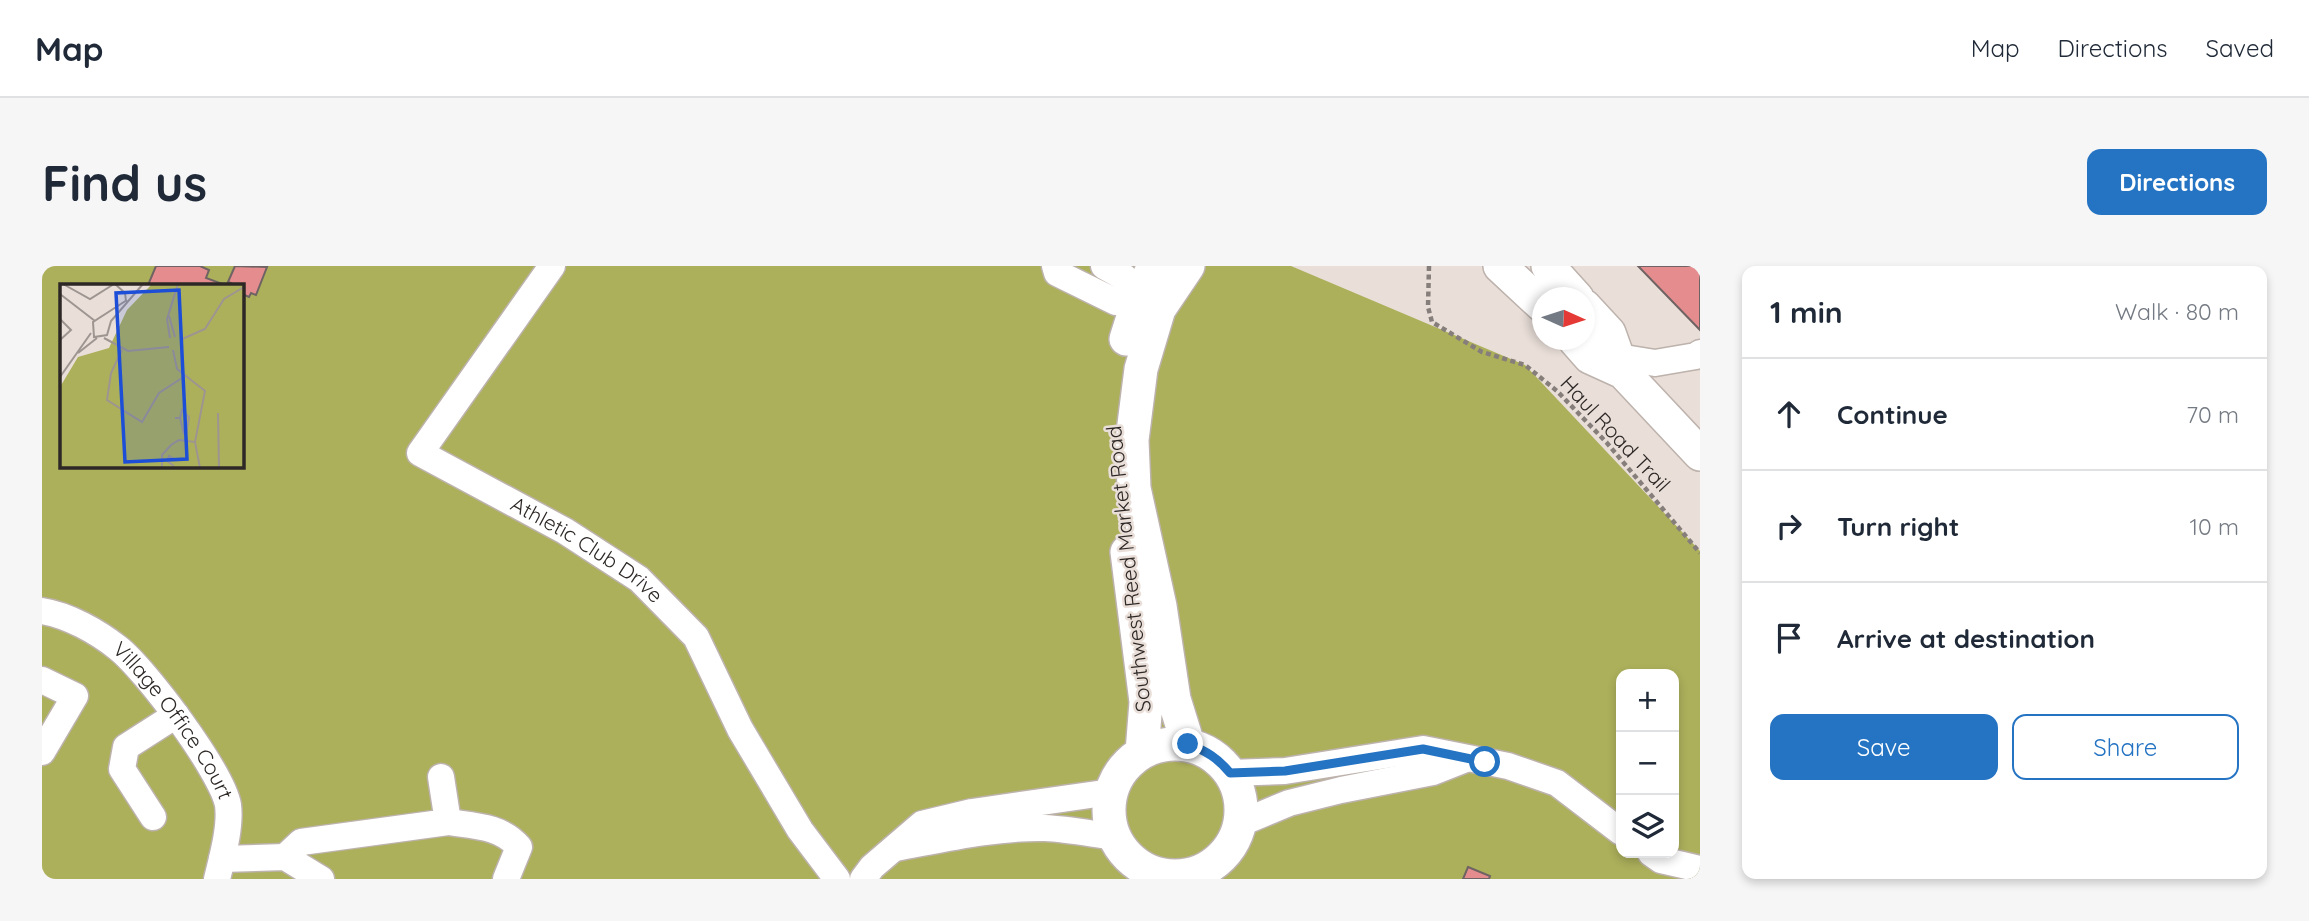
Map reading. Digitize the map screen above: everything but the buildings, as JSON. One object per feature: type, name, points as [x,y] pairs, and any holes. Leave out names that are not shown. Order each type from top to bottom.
[{"type":"main road","name":"Southwest Reed Market Road","points":[[1142,752],[1146,702],[1138,625],[1116,478],[1114,418],[1123,348],[1140,295],[1154,266]]},
{"type":"main road","name":"Southwest Reed Market Road","points":[[1188,266],[1159,309],[1141,369],[1132,440],[1134,488],[1160,606],[1174,699],[1188,744]]},
{"type":"main road","points":[[1500,266],[1532,295]]},
{"type":"main road","points":[[1548,266],[1567,287]]},
{"type":"main road","points":[[1595,318],[1609,333],[1620,364],[1700,454]]},
{"type":"main road","points":[[1584,350],[1590,357],[1620,364]]},
{"type":"main road","points":[[1172,743],[1188,744],[1212,755],[1230,773],[1242,806],[1241,823],[1226,854],[1211,872],[1163,877],[1142,868],[1126,855],[1115,837],[1109,815],[1111,792],[1118,776],[1142,752],[1172,743]]},
{"type":"street","name":"Athletic Club Drive","points":[[552,266],[420,453],[565,531],[639,579],[696,637],[740,729],[800,830],[837,879]]},
{"type":"street","points":[[1055,266],[1058,273],[1116,302],[1140,295],[1124,277],[1104,266]]},
{"type":"street","points":[[1620,364],[1655,363],[1700,353]]},
{"type":"street","name":"Village Office Court","points":[[42,611],[90,630],[120,649],[176,715],[213,773],[228,805],[226,843],[220,869]]},
{"type":"street","points":[[42,680],[75,696],[42,752]]},
{"type":"street","points":[[153,817],[122,769],[126,747],[176,715]]},
{"type":"street","points":[[1230,773],[1285,771],[1423,749],[1508,766],[1557,783],[1616,828]]},
{"type":"street","points":[[1241,823],[1289,803],[1433,772],[1466,759]]},
{"type":"street","points":[[441,777],[448,822]]},
{"type":"street","points":[[863,879],[872,867],[922,824],[972,813],[1111,792]]},
{"type":"street","points":[[220,869],[285,857],[301,842],[448,822],[490,828],[510,836],[519,847],[506,879]]},
{"type":"street","points":[[895,848],[1023,829],[1045,828],[1115,837]]},
{"type":"street","points":[[285,857],[321,879]]},
{"type":"street","points":[[1658,858],[1700,869]]},
{"type":"path","name":"Haul Road Trail","points":[[1429,266],[1428,307],[1432,322],[1482,352],[1525,365],[1557,391],[1607,443],[1700,553]]},
{"type":"green space","points":[[42,266],[1291,266],[1525,365],[1700,551],[1700,879],[42,879]]},
{"type":"route","points":[[1188,744],[1205,750],[1219,760],[1230,773],[1285,771],[1423,749],[1485,762]]}]
